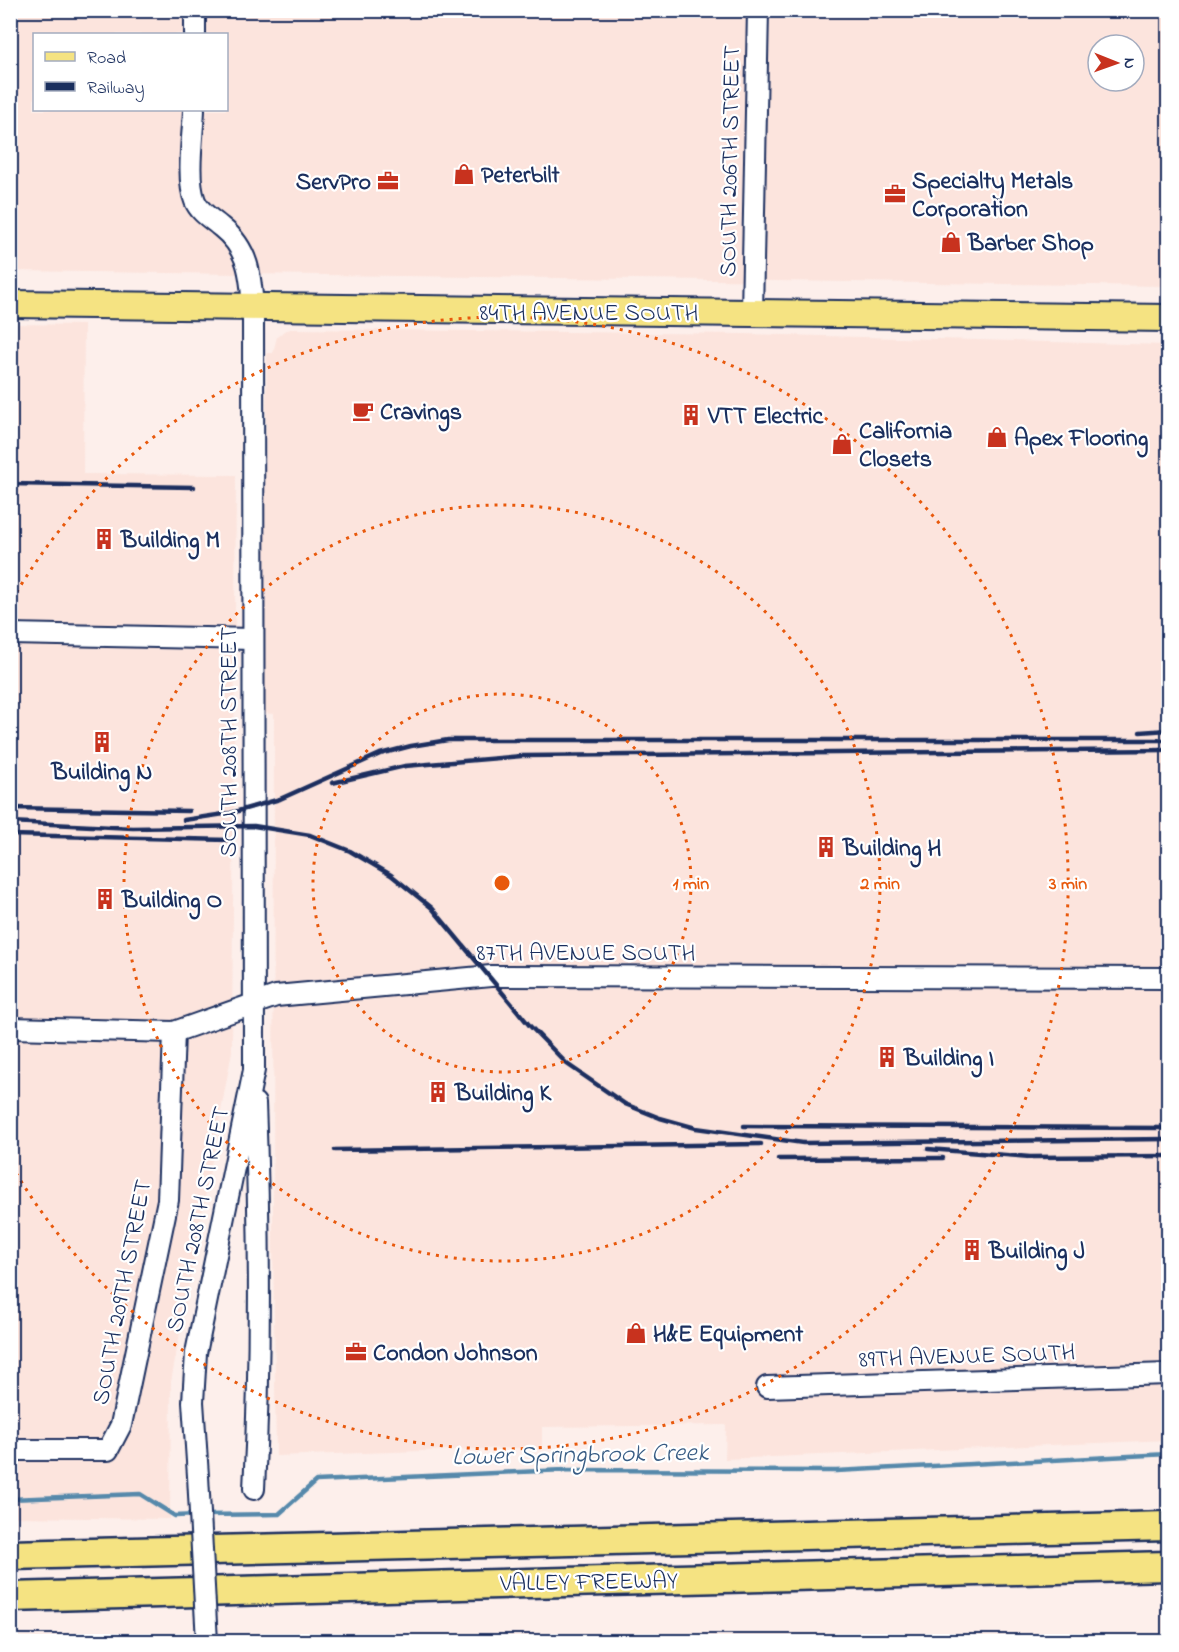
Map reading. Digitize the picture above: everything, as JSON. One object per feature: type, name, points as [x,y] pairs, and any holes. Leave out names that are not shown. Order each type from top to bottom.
[{"type":"highway","name":"VALLEY FREEWAY","points":[[10,1555],[1168,1526]]},
{"type":"highway","points":[[10,1536],[145,1550]]},
{"type":"highway","name":"VALLEY FREEWAY","points":[[10,1597],[1168,1566]]},
{"type":"main road","name":"84TH AVENUE SOUTH","points":[[10,304],[253,309],[1168,318]]},
{"type":"street","points":[[195,10],[195,33]]},
{"type":"street","name":"SOUTH 206TH STREET","points":[[752,313],[758,10]]},
{"type":"street","name":"SOUTH 208TH STREET","points":[[194,111],[192,184],[195,200],[206,215],[238,243],[243,251],[251,278],[253,309],[254,1070],[196,1353],[193,1402],[207,1641]]},
{"type":"street","points":[[10,634],[254,639]]},
{"type":"street","name":"87TH AVENUE SOUTH","points":[[10,1028],[174,1032],[276,996],[490,976],[1168,978]]},
{"type":"street","name":"SOUTH 209TH STREET","points":[[10,1450],[108,1450],[121,1425],[168,1200],[174,1032]]},
{"type":"street","points":[[254,1070],[260,1224],[259,1396],[254,1489]]},
{"type":"street","name":"89TH AVENUE SOUTH","points":[[767,1387],[1168,1374]]},
{"type":"shaded area","points":[[10,11],[1168,11],[1168,286],[11,271]]},
{"type":"shaded area","points":[[11,324],[84,325],[83,474],[236,475],[232,1051],[171,1382],[170,1519],[11,1517]]},
{"type":"shaded area","points":[[291,329],[744,334],[1168,345],[1168,1440],[725,1459],[726,1425],[542,1427],[542,1447],[276,1456],[273,1241],[274,714],[262,713],[267,353],[273,353],[277,337]]},
{"type":"waterway","name":"Lower Springbrook Creek","points":[[205,1515],[279,1514],[316,1481],[565,1470],[836,1471],[1168,1454]]},
{"type":"waterway","name":"Lower Springbrook Creek","points":[[10,1499],[140,1494],[175,1516],[197,1515]]},
{"type":"railway","points":[[10,484],[194,487]]},
{"type":"railway","points":[[1140,732],[1168,730]]},
{"type":"railway","points":[[184,820],[231,813],[280,799],[380,754],[448,740],[1168,740]]},
{"type":"railway","points":[[332,783],[405,766],[522,756],[1168,750]]},
{"type":"railway","points":[[10,808],[189,811]]},
{"type":"railway","points":[[10,822],[133,828],[254,826],[310,835],[350,851],[391,875],[432,908],[530,1026],[567,1064],[625,1104],[660,1118],[696,1128],[803,1143],[1168,1139]]},
{"type":"railway","points":[[10,835],[229,840]]},
{"type":"railway","points":[[744,1126],[1168,1128]]},
{"type":"railway","points":[[335,1150],[761,1144]]},
{"type":"railway","points":[[928,1149],[1030,1157],[1168,1156]]},
{"type":"railway","points":[[778,1159],[943,1158]]},
{"type":"place","name":"Peterbilt","points":[[464,174]]},
{"type":"place","name":"ServPro","points":[[388,181]]},
{"type":"place","name":"Specialty Metals Corporation","points":[[895,194]]},
{"type":"place","name":"Barber Shop","points":[[951,242]]},
{"type":"place","name":"Cravings","points":[[363,411]]},
{"type":"place","name":"VTT Electric","points":[[691,415]]},
{"type":"place","name":"Apex Flooring","points":[[997,437]]},
{"type":"place","name":"California Closets","points":[[842,444]]},
{"type":"place","name":"Building M","points":[[104,539]]},
{"type":"place","name":"Building N","points":[[102,742]]},
{"type":"place","name":"Building H","points":[[826,847]]},
{"type":"place","name":"Building O","points":[[105,899]]},
{"type":"place","name":"Building I","points":[[887,1057]]},
{"type":"place","name":"Building K","points":[[438,1092]]},
{"type":"place","name":"Building J","points":[[972,1250]]},
{"type":"place","name":"H&E Equipment","points":[[636,1333]]},
{"type":"place","name":"Condon Johnson","points":[[356,1352]]}]
